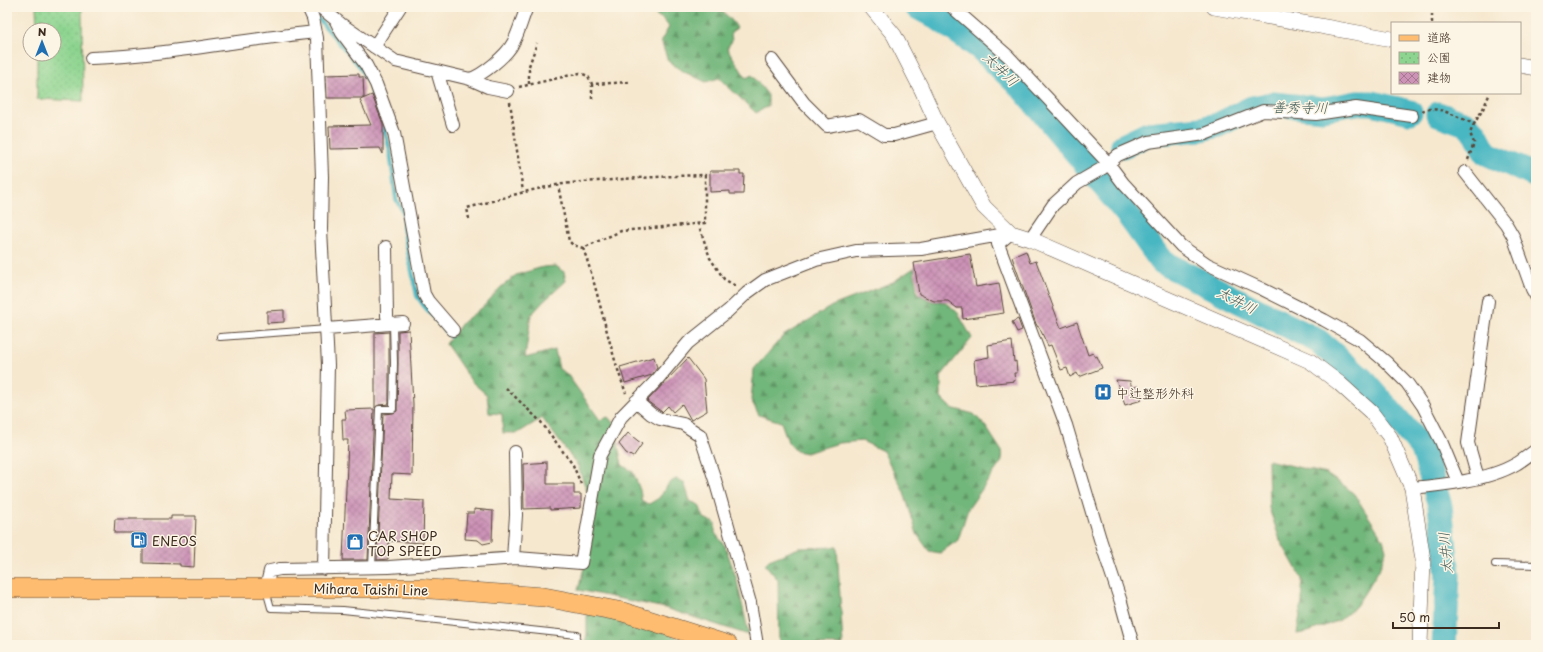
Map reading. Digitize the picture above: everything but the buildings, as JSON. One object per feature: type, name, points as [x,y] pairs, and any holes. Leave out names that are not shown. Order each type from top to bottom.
[{"type":"main road","name":"Mihara Taishi Line","points":[[7,588],[416,588],[544,597],[624,612],[703,641],[728,645]]},
{"type":"street","points":[[308,7],[317,38],[322,177],[321,229],[327,329],[328,413],[324,569]]},
{"type":"street","points":[[320,7],[334,19],[395,61],[470,79],[488,87],[508,91]]},
{"type":"street","points":[[374,46],[400,7]]},
{"type":"street","points":[[470,79],[487,69],[513,44],[527,7]]},
{"type":"street","points":[[871,7],[894,35],[937,123],[984,207],[1011,233],[1030,239],[1310,361],[1339,383],[1372,412],[1390,437],[1415,488],[1424,560],[1420,645]]},
{"type":"street","points":[[952,7],[1008,56],[1105,165],[1181,246],[1207,264],[1312,313],[1360,340],[1386,362],[1407,383],[1423,406],[1441,441],[1456,483]]},
{"type":"street","points":[[1214,7],[1391,39]]},
{"type":"street","points":[[334,19],[342,33],[366,65],[376,84],[394,133],[424,294],[452,330]]},
{"type":"street","points":[[91,58],[159,53],[315,32]]},
{"type":"street","points":[[772,60],[804,103],[826,126],[859,120],[884,135],[894,135],[937,123]]},
{"type":"street","points":[[1521,65],[1536,68]]},
{"type":"street","points":[[437,71],[453,125]]},
{"type":"street","points":[[1030,239],[1053,205],[1076,183],[1118,155],[1148,142],[1205,134],[1263,111],[1316,114],[1356,108],[1412,116]]},
{"type":"street","points":[[1464,172],[1506,224],[1513,236],[1532,290],[1536,296]]},
{"type":"street","points":[[266,588],[270,571],[280,569],[372,567],[513,558],[581,563],[600,455],[621,417],[656,382],[688,343],[728,311],[746,292],[765,280],[816,260],[856,251],[921,249],[1011,233]]},
{"type":"street","points":[[1011,233],[998,244],[1066,425],[1133,645]]},
{"type":"street","points":[[386,247],[387,316],[395,324]]},
{"type":"street","points":[[1478,478],[1468,443],[1488,300]]},
{"type":"street","points":[[327,329],[395,324]]},
{"type":"street","points":[[636,401],[651,414],[660,419],[683,424],[700,435],[715,480],[750,603],[757,645]]},
{"type":"street","points":[[1415,488],[1456,483],[1478,478],[1516,465],[1536,450]]},
{"type":"street","points":[[513,558],[516,515],[515,452]]},
{"type":"lane","points":[[372,567],[380,408],[392,409],[395,324]]},
{"type":"lane","points":[[220,337],[327,329]]},
{"type":"lane","points":[[1495,564],[1536,565]]},
{"type":"lane","points":[[266,588],[271,608],[343,610],[577,635],[575,645]]},
{"type":"path","points":[[1432,7],[1432,22]]},
{"type":"path","points":[[529,84],[529,66],[537,43]]},
{"type":"path","points":[[523,192],[508,91],[529,84],[580,73],[588,76],[592,84],[592,99]]},
{"type":"path","points":[[592,84],[631,82]]},
{"type":"path","points":[[1464,172],[1474,143],[1470,133],[1490,94]]},
{"type":"path","points":[[1412,116],[1427,109],[1443,111],[1474,125]]},
{"type":"path","points":[[469,219],[467,208],[523,192],[558,185],[642,177],[705,175],[705,223],[621,231],[583,248],[573,245],[569,241],[558,185]]},
{"type":"path","points":[[698,223],[710,258],[719,273],[724,279],[746,292]]},
{"type":"path","points":[[583,248],[590,267],[626,393],[636,401]]},
{"type":"path","points":[[506,388],[541,422],[573,465],[591,504]]},
{"type":"green space","points":[[36,7],[82,7],[83,101],[37,99],[37,62],[62,62],[62,22],[37,22]]},
{"type":"green space","points":[[644,7],[715,7],[725,13],[737,28],[731,32],[732,41],[727,48],[746,78],[752,75],[768,95],[768,106],[756,113],[719,78],[706,82],[682,71],[668,61],[661,41],[669,27],[664,20]]},
{"type":"green space","points":[[556,266],[564,272],[566,281],[531,315],[525,358],[555,350],[559,369],[567,374],[600,420],[608,417],[614,424],[622,465],[633,472],[640,490],[642,502],[649,504],[659,498],[669,483],[676,479],[684,482],[690,501],[699,505],[704,518],[715,523],[715,533],[725,546],[736,577],[749,635],[665,608],[578,590],[586,561],[588,494],[578,466],[542,418],[518,433],[503,433],[502,414],[489,413],[487,395],[472,382],[446,344],[463,322],[483,307],[500,288],[516,275],[543,267]]},
{"type":"green space","points":[[914,268],[917,293],[931,301],[946,302],[958,313],[972,338],[941,376],[941,398],[951,408],[974,414],[986,427],[1001,450],[1002,461],[968,509],[958,540],[940,553],[929,551],[917,534],[904,492],[883,451],[862,441],[839,443],[806,453],[796,451],[788,442],[781,422],[759,415],[751,400],[754,369],[783,336],[832,306],[893,282]]},
{"type":"green space","points":[[1268,460],[1326,474],[1346,487],[1354,494],[1383,539],[1386,550],[1379,570],[1356,606],[1340,620],[1308,632],[1297,634],[1302,602],[1302,579],[1280,540],[1269,508]]},
{"type":"green space","points":[[837,547],[843,645],[779,644],[778,580],[765,564],[769,560],[799,548]]},
{"type":"green space","points":[[587,612],[659,629],[692,645],[585,645],[587,634]]},
{"type":"waterway","name":"太井川","points":[[917,7],[938,18],[980,48],[1024,90],[1128,215],[1162,262],[1318,341],[1364,381],[1423,449],[1440,506],[1448,576],[1444,645]]},
{"type":"waterway","points":[[316,16],[360,67],[369,84],[382,119],[390,151],[396,199],[403,212],[403,228],[417,296],[450,336]]},
{"type":"waterway","name":"善秀寺川","points":[[1123,146],[1148,134],[1201,129],[1218,125],[1252,108],[1273,104],[1323,109],[1357,103],[1372,103],[1410,112]]},
{"type":"waterway","name":"善秀寺川","points":[[1438,114],[1466,124],[1476,134],[1486,153],[1536,176]]},
{"type":"place","name":"中辻整形外科","points":[[1103,392]]},
{"type":"place","name":"ENEOS","points":[[139,540]]},
{"type":"place","name":"CAR SHOP TOP SPEED","points":[[355,542]]}]
